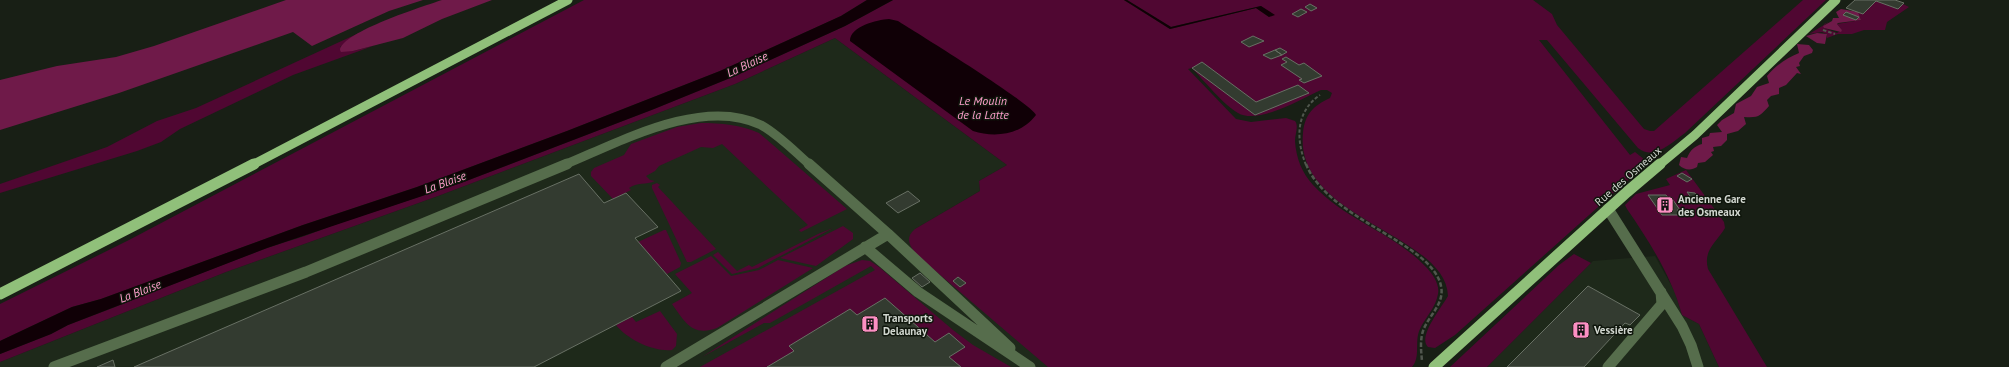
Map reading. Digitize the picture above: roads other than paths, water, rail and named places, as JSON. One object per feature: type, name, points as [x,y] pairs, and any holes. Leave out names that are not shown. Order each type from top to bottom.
[{"type":"main road","points":[[0,294],[148,220],[568,0]]},
{"type":"main road","name":"Rue des Osmeaux","points":[[1434,367],[1608,209],[1695,135],[1836,0]]},
{"type":"lane","points":[[54,367],[291,278],[655,128],[685,120],[706,117],[731,118],[755,123],[768,129],[888,234],[1030,367]]},
{"type":"lane","points":[[1608,209],[1682,326],[1691,345],[1698,367]]},
{"type":"lane","points":[[666,367],[888,234]]},
{"type":"lane","points":[[865,247],[918,292],[1030,367]]},
{"type":"lane","points":[[1608,367],[1662,304],[1663,298],[1660,290]]},
{"type":"water","name":"La Blaise","points":[[867,0],[893,0],[845,26],[735,76],[654,109],[461,183],[267,248],[68,325],[51,334],[0,354],[0,341],[72,307],[101,299],[303,225],[417,187],[567,131],[720,71],[841,16]]},
{"type":"water","points":[[1124,0],[1127,0],[1171,27],[1261,6],[1275,15],[1269,17],[1256,8],[1170,29]]},
{"type":"water","name":"Le Moulin de la Latte","points":[[889,19],[898,21],[972,68],[1015,97],[1036,115],[1030,122],[1015,131],[990,134],[973,131],[850,41],[854,31],[859,28],[871,22]]},
{"type":"place","name":"Ancienne Gare des Osmeaux","points":[[1665,205]]},
{"type":"place","name":"Transports Delaunay","points":[[870,324]]},
{"type":"place","name":"Vessière","points":[[1581,330]]}]
